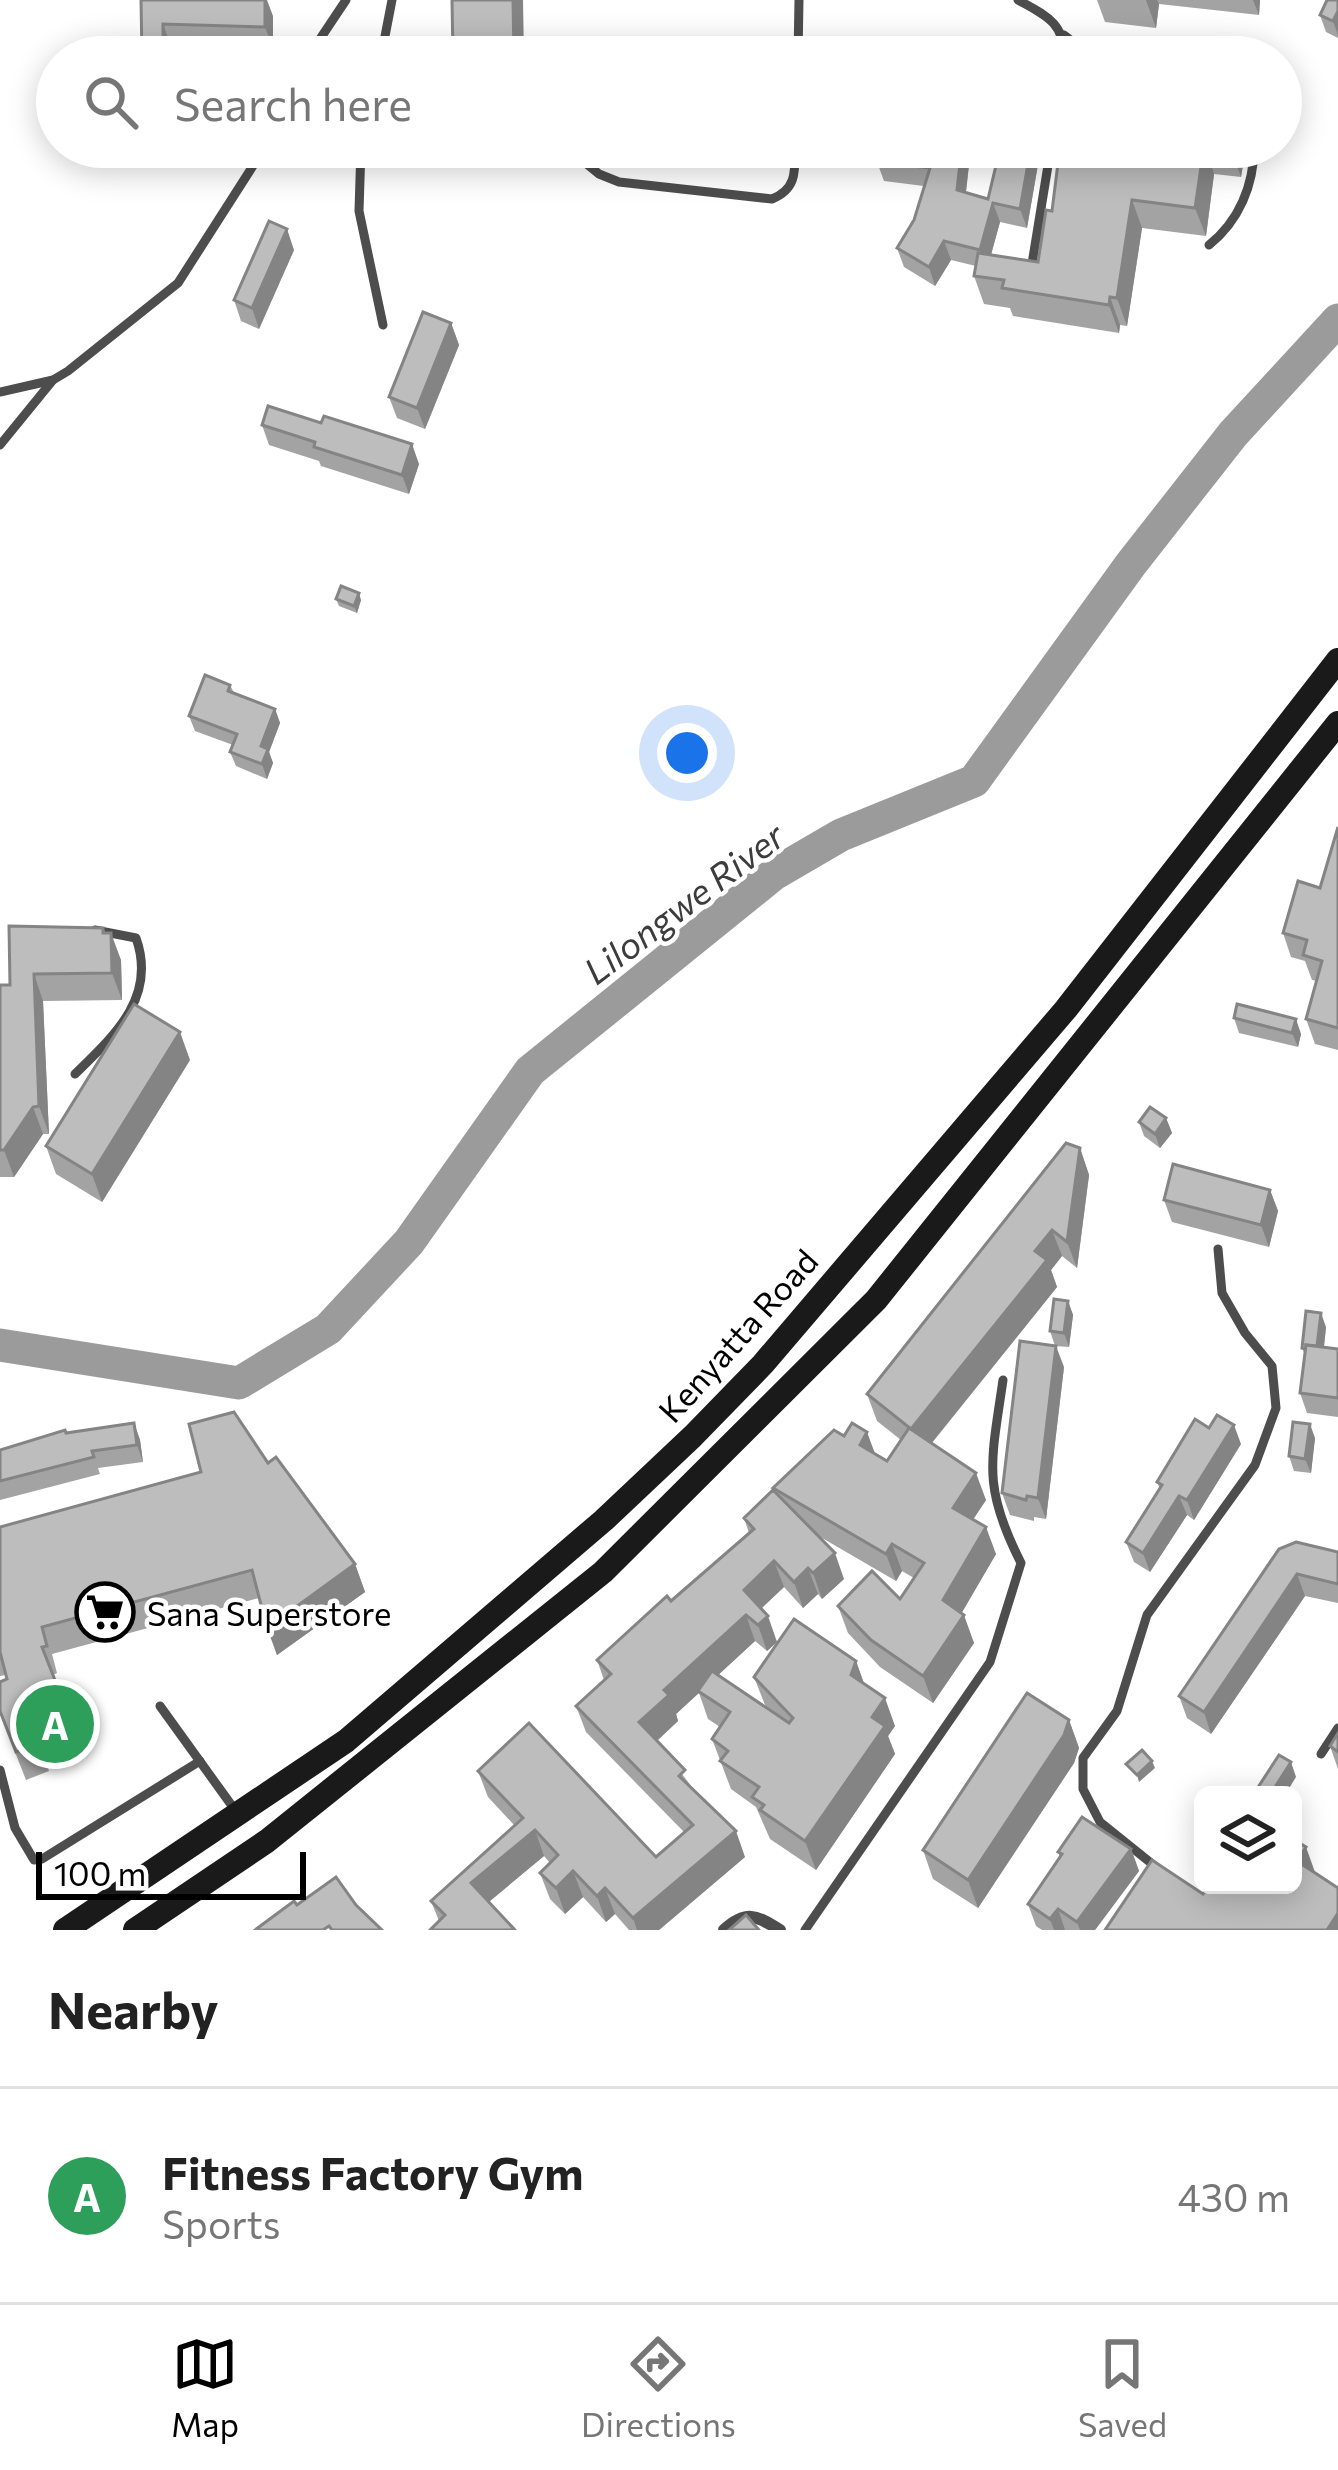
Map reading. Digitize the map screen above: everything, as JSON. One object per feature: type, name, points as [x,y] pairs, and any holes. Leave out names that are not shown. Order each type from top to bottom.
[{"type":"main road","name":"Kenyatta Road","points":[[65,1930],[346,1741],[604,1520],[763,1364],[1066,1009],[1338,660]]},
{"type":"main road","name":"Kenyatta Road","points":[[135,1930],[267,1841],[603,1572],[876,1300],[1338,723]]},
{"type":"main road","points":[[101,1906],[121,1930]]},
{"type":"street","points":[[724,1930],[743,1915],[756,1915],[780,1930]]},
{"type":"lane","points":[[322,36],[346,0]]},
{"type":"lane","points":[[385,36],[392,0]]},
{"type":"lane","points":[[798,36],[799,0]]},
{"type":"lane","points":[[1018,0],[1053,20],[1064,35]]},
{"type":"lane","points":[[0,445],[53,380],[178,283],[252,168]]},
{"type":"lane","points":[[360,168],[359,212],[383,325]]},
{"type":"lane","points":[[592,168],[619,182],[772,200],[786,194],[794,181],[794,168]]},
{"type":"lane","points":[[1030,281],[1048,168]]},
{"type":"lane","points":[[1210,245],[1226,232],[1248,190],[1252,168]]},
{"type":"lane","points":[[0,392],[53,380]]},
{"type":"lane","points":[[70,932],[94,930],[136,938],[145,964],[139,998],[75,1074]]},
{"type":"lane","points":[[1176,1880],[1100,1822],[1083,1789],[1083,1758],[1117,1712],[1147,1616],[1255,1465],[1276,1408],[1272,1366],[1245,1333],[1222,1293],[1218,1249]]},
{"type":"lane","points":[[805,1930],[990,1662],[1022,1563],[999,1519],[990,1471],[1003,1380]]},
{"type":"lane","points":[[160,1706],[238,1815]]},
{"type":"lane","points":[[1321,1754],[1338,1728]]},
{"type":"lane","points":[[0,1770],[15,1828],[34,1860],[200,1761]]},
{"type":"lane","points":[[1146,1883],[1157,1868]]},
{"type":"building","points":[[141,0],[265,0],[265,27],[163,24],[163,36],[142,36]]},
{"type":"building","points":[[452,0],[513,0],[514,36],[453,36]]},
{"type":"building","points":[[1327,0],[1338,0],[1333,21],[1320,15]]},
{"type":"building","points":[[930,168],[960,168],[957,190],[988,199],[995,168],[1027,168],[1020,209],[993,203],[980,250],[944,241],[929,267],[897,248],[914,220]]},
{"type":"building","points":[[1057,168],[1201,168],[1195,208],[1132,200],[1117,298],[1110,297],[1109,305],[1002,288],[1004,280],[974,276],[978,253],[1038,262],[1046,210],[1052,211]]},
{"type":"building","points":[[269,221],[287,229],[252,308],[234,300]]},
{"type":"building","points":[[423,312],[451,323],[417,408],[389,397]]},
{"type":"building","points":[[268,406],[321,423],[324,416],[412,444],[402,475],[262,425]]},
{"type":"building","points":[[341,586],[359,593],[354,606],[336,599]]},
{"type":"building","points":[[205,675],[230,685],[228,691],[275,709],[261,746],[268,749],[262,764],[230,752],[237,734],[189,716]]},
{"type":"building","points":[[1338,827],[1338,1028],[1306,1019],[1322,961],[1303,955],[1307,940],[1283,933],[1298,881],[1320,888]]},
{"type":"building","points":[[9,926],[103,928],[103,933],[111,933],[112,973],[34,974],[39,1106],[33,1107],[0,1150],[0,985],[10,985]]},
{"type":"building","points":[[134,1004],[180,1032],[92,1174],[46,1146]]},
{"type":"building","points":[[1237,1004],[1296,1019],[1292,1033],[1234,1018]]},
{"type":"building","points":[[1150,1107],[1166,1118],[1155,1134],[1139,1122]]},
{"type":"building","points":[[1066,1143],[1080,1148],[1067,1242],[1052,1230],[1035,1251],[1047,1260],[911,1429],[867,1394]]},
{"type":"building","points":[[1173,1164],[1270,1190],[1261,1225],[1164,1200]]},
{"type":"building","points":[[1054,1299],[1068,1301],[1064,1333],[1050,1331]]},
{"type":"building","points":[[1306,1311],[1321,1313],[1317,1346],[1306,1345],[1306,1349],[1302,1348]]},
{"type":"building","points":[[1020,1341],[1056,1346],[1038,1498],[1027,1496],[1026,1500],[1002,1493]]},
{"type":"building","points":[[1306,1345],[1338,1349],[1338,1398],[1300,1393]]},
{"type":"building","name":"Sana Superstore","points":[[234,1412],[268,1463],[276,1457],[355,1564],[267,1628],[252,1570],[42,1627],[47,1646],[42,1647],[62,1698],[69,1695],[78,1718],[36,1735],[39,1743],[16,1752],[0,1711],[0,1682],[7,1679],[0,1652],[0,1527],[201,1472],[189,1424]]},
{"type":"building","points":[[1217,1415],[1234,1425],[1187,1500],[1179,1496],[1143,1553],[1126,1542],[1162,1485],[1157,1482],[1195,1419],[1209,1428]]},
{"type":"building","points":[[1293,1422],[1310,1424],[1305,1459],[1289,1456]]},
{"type":"building","points":[[134,1423],[137,1445],[92,1451],[94,1457],[0,1481],[0,1450],[65,1430]]},
{"type":"building","points":[[852,1423],[867,1432],[860,1445],[887,1461],[909,1428],[976,1473],[953,1508],[986,1527],[943,1600],[964,1615],[923,1676],[871,1640],[838,1606],[872,1571],[900,1599],[924,1563],[892,1544],[886,1554],[773,1488],[834,1430],[844,1436]]},
{"type":"building","points":[[773,1490],[835,1553],[813,1573],[808,1568],[794,1582],[774,1561],[744,1590],[768,1616],[758,1625],[746,1615],[664,1690],[669,1695],[639,1722],[685,1770],[679,1776],[736,1831],[633,1918],[605,1888],[597,1896],[573,1871],[556,1888],[540,1873],[558,1855],[535,1830],[471,1883],[515,1930],[430,1930],[445,1915],[431,1901],[523,1818],[478,1771],[529,1723],[656,1857],[693,1825],[576,1706],[611,1674],[597,1660],[667,1596],[671,1601],[754,1529],[744,1518]]},
{"type":"building","points":[[1296,1542],[1338,1552],[1338,1584],[1297,1574],[1204,1712],[1179,1696],[1279,1549]]},
{"type":"building","points":[[794,1619],[856,1661],[851,1675],[885,1698],[872,1717],[885,1726],[805,1841],[760,1810],[764,1805],[752,1797],[759,1787],[720,1761],[728,1751],[712,1739],[730,1712],[698,1691],[712,1671],[789,1723],[793,1718],[754,1677]]},
{"type":"building","points":[[1027,1693],[1069,1720],[1064,1735],[968,1880],[923,1850]]},
{"type":"building","points":[[1142,1750],[1152,1761],[1137,1775],[1126,1764]]},
{"type":"building","points":[[1279,1755],[1291,1762],[1276,1786],[1259,1786]]},
{"type":"building","points":[[1082,1817],[1131,1849],[1077,1922],[1058,1909],[1050,1919],[1028,1904]]},
{"type":"building","points":[[1152,1860],[1194,1888],[1194,1894],[1302,1894],[1302,1864],[1338,1888],[1338,1913],[1327,1930],[1105,1930]]},
{"type":"building","points":[[336,1877],[382,1930],[332,1930],[329,1926],[323,1930],[255,1930],[294,1901],[297,1905]]},
{"type":"building","points":[[746,1915],[759,1930],[729,1930]]},
{"type":"waterway","name":"Lilongwe River","points":[[0,1345],[239,1383],[328,1329],[409,1242],[530,1071],[774,874],[841,835],[974,781],[1131,564],[1233,434],[1338,320]]},
{"type":"place","name":"Sana Superstore","points":[[105,1612]]},
{"type":"place","name":"Fitness Factory Gym","points":[[55,1724]]}]
